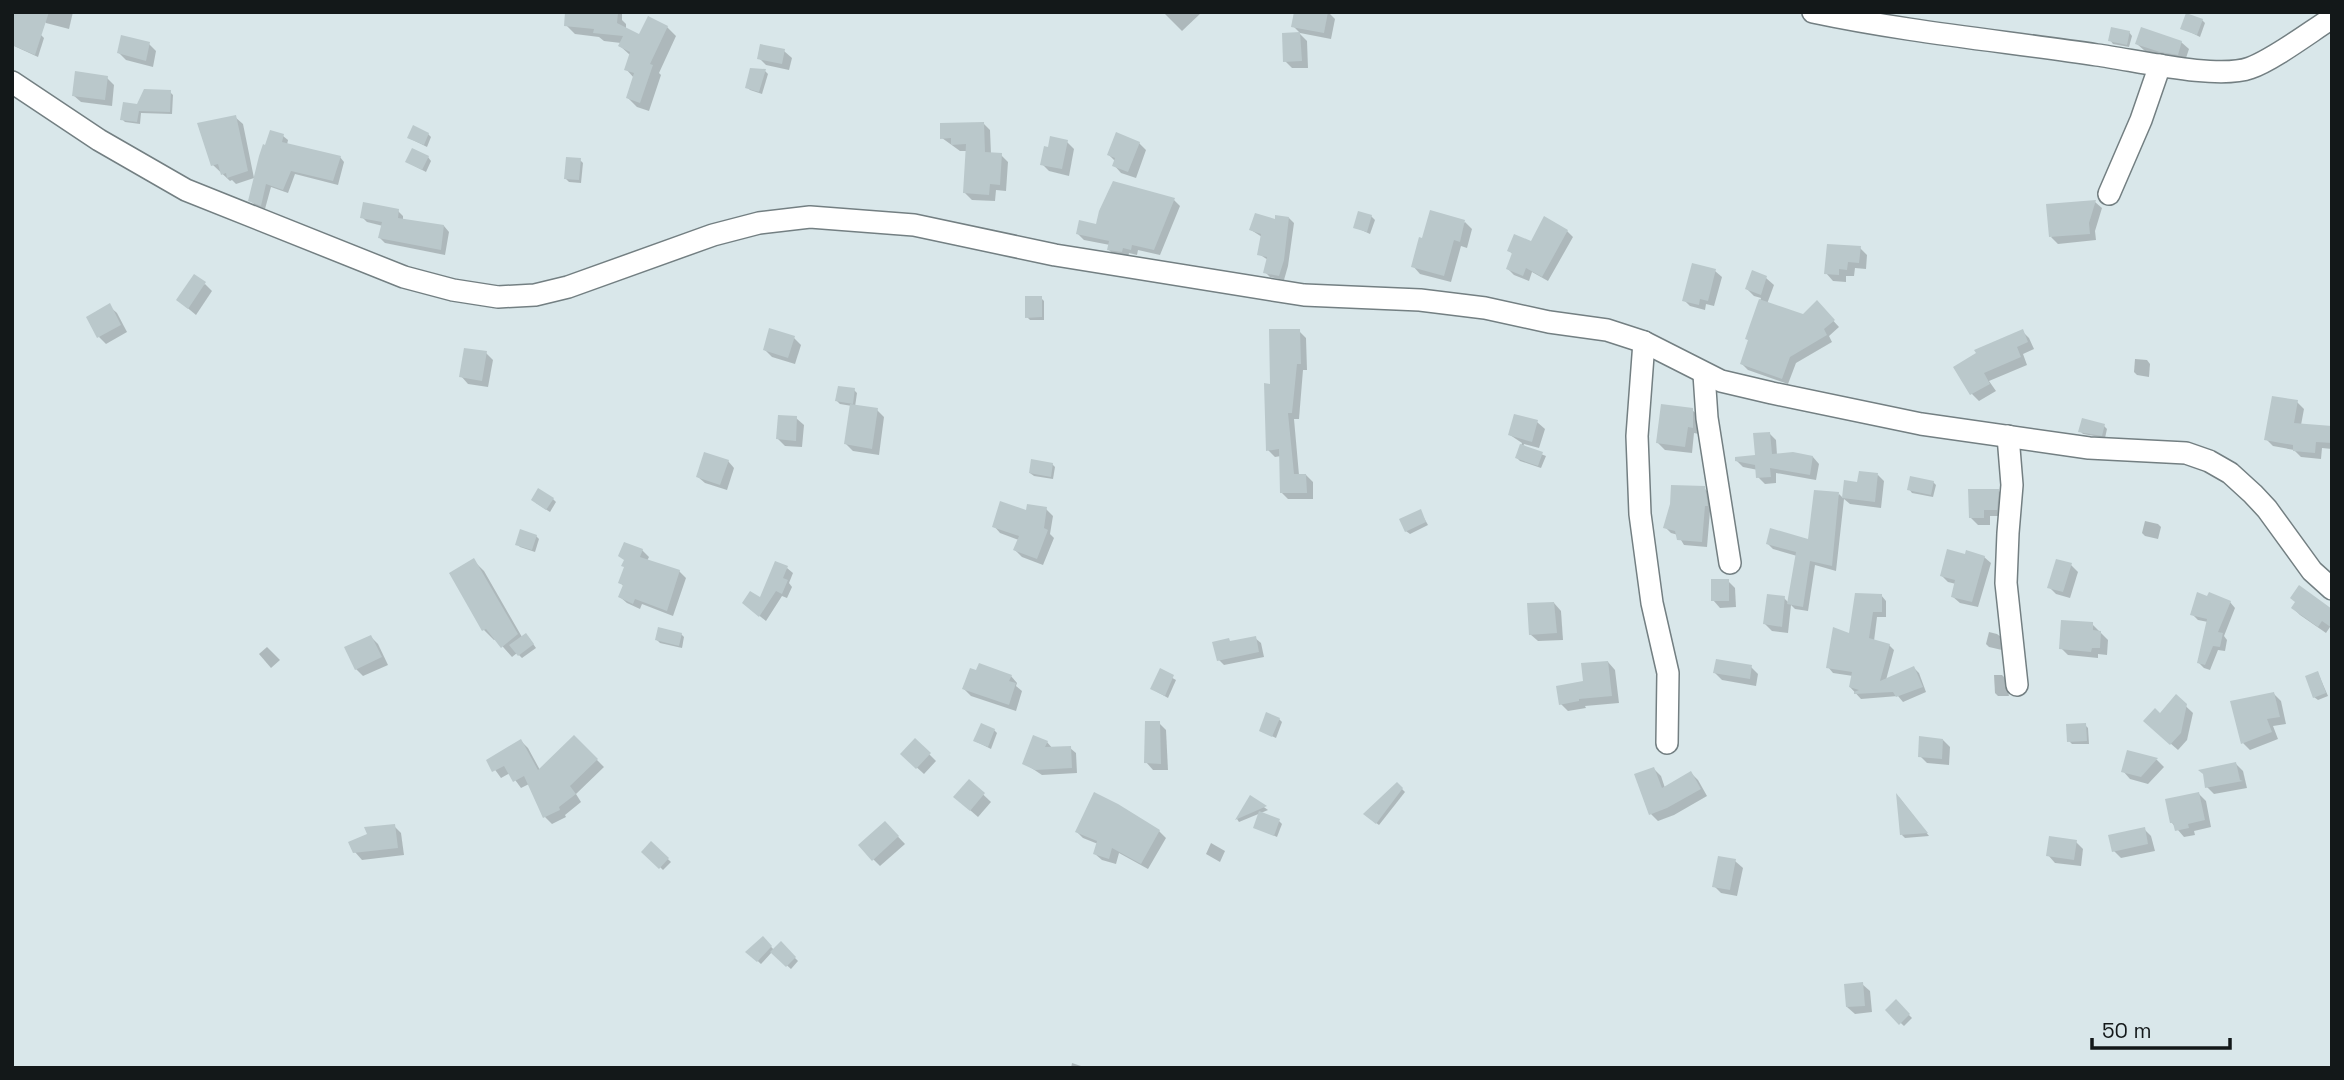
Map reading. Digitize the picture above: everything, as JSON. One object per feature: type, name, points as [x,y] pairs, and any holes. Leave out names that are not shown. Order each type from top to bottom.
[{"type":"street","points":[[1813,12],[1870,24],[2160,65],[2229,72],[2250,68],[2332,18]]},
{"type":"street","points":[[2109,194],[2141,120],[2160,65]]},
{"type":"street","points":[[12,82],[99,140],[186,190],[404,277],[453,290],[498,297],[535,295],[713,235],[759,223],[810,217],[914,225],[1055,254],[1304,295],[1420,300],[1485,308],[1549,322],[1608,330],[1644,342],[1721,381],[1921,424],[2089,448],[2186,453],[2209,461],[2230,473],[2253,494],[2312,571],[2332,589]]},
{"type":"street","points":[[1644,342],[1637,436],[1640,514],[1652,603],[1668,673],[1667,743]]},
{"type":"street","points":[[1704,374],[1707,418],[1730,562]]},
{"type":"street","points":[[2008,436],[2012,485],[2006,583],[2017,685]]},
{"type":"building","points":[[12,12],[49,12],[35,55],[12,45]]},
{"type":"building","points":[[565,12],[618,13],[617,23],[639,34],[648,16],[668,26],[650,64],[653,65],[640,103],[626,98],[634,73],[624,70],[630,52],[618,46],[623,36],[564,26]]},
{"type":"building","points":[[1294,12],[1328,12],[1324,33],[1291,27]]},
{"type":"building","points":[[2186,13],[2203,19],[2197,35],[2180,29]]},
{"type":"building","points":[[2111,27],[2130,31],[2127,45],[2108,41]]},
{"type":"building","points":[[2141,27],[2182,41],[2178,55],[2135,44]]},
{"type":"building","points":[[1300,32],[1302,61],[1283,62],[1282,33]]},
{"type":"building","points":[[121,35],[150,42],[146,61],[117,53]]},
{"type":"building","points":[[760,44],[785,49],[782,64],[757,59]]},
{"type":"building","points":[[750,68],[766,69],[759,92],[745,88]]},
{"type":"building","points":[[75,71],[108,76],[105,100],[72,96]]},
{"type":"building","points":[[144,89],[171,90],[170,112],[139,111],[137,122],[120,120],[123,102],[137,104]]},
{"type":"building","points":[[236,115],[248,171],[227,178],[226,173],[221,175],[218,164],[211,166],[197,123]]},
{"type":"building","points":[[984,122],[985,152],[1002,153],[1000,185],[990,184],[989,195],[963,193],[966,144],[951,145],[951,138],[940,139],[940,123]]},
{"type":"building","points":[[413,125],[429,133],[424,145],[407,138]]},
{"type":"building","points":[[270,130],[284,134],[282,142],[341,156],[333,181],[291,171],[283,190],[266,184],[261,206],[248,201],[259,156]]},
{"type":"building","points":[[1116,132],[1140,142],[1128,172],[1112,166],[1115,158],[1107,155]]},
{"type":"building","points":[[1050,136],[1068,140],[1062,169],[1040,165],[1044,146],[1048,147]]},
{"type":"building","points":[[412,148],[429,156],[422,170],[405,162]]},
{"type":"building","points":[[566,157],[581,158],[579,180],[564,179]]},
{"type":"building","points":[[1113,181],[1175,198],[1154,250],[1132,245],[1131,250],[1123,248],[1122,252],[1107,250],[1109,241],[1076,234],[1079,220],[1096,224]]},
{"type":"building","points":[[2096,200],[2089,223],[2090,234],[2049,237],[2046,204]]},
{"type":"building","points":[[363,202],[399,209],[398,218],[444,225],[441,250],[378,238],[382,222],[360,218]]},
{"type":"building","points":[[1430,210],[1465,220],[1460,242],[1454,240],[1444,276],[1411,267]]},
{"type":"building","points":[[1358,211],[1372,215],[1367,232],[1353,228]]},
{"type":"building","points":[[1255,213],[1275,219],[1275,215],[1289,217],[1284,260],[1279,276],[1263,273],[1267,257],[1257,255],[1261,234],[1249,230]]},
{"type":"building","points":[[1544,216],[1568,230],[1542,277],[1526,268],[1523,276],[1506,269],[1512,253],[1507,251],[1514,234],[1531,241]]},
{"type":"building","points":[[1827,244],[1861,246],[1859,263],[1848,262],[1847,270],[1839,269],[1839,275],[1824,274]]},
{"type":"building","points":[[1692,263],[1716,269],[1708,301],[1700,299],[1699,305],[1682,301]]},
{"type":"building","points":[[1752,270],[1767,276],[1761,295],[1745,289]]},
{"type":"building","points":[[194,274],[206,282],[188,309],[176,300]]},
{"type":"building","points":[[1025,296],[1042,296],[1042,317],[1025,318]]},
{"type":"building","points":[[1759,299],[1803,314],[1817,300],[1835,320],[1824,329],[1827,335],[1790,357],[1782,379],[1740,364],[1748,340],[1745,339]]},
{"type":"building","points":[[110,303],[121,325],[97,338],[86,317]]},
{"type":"building","points":[[769,328],[795,336],[788,358],[763,350]]},
{"type":"building","points":[[1269,329],[1300,329],[1301,364],[1297,364],[1292,413],[1288,413],[1294,474],[1306,474],[1307,493],[1280,493],[1279,449],[1266,451],[1264,383],[1270,384]]},
{"type":"building","points":[[2023,329],[2028,342],[2017,347],[2021,357],[1984,373],[1990,384],[1970,395],[1953,367],[1976,353],[1974,350]]},
{"type":"building","points":[[464,348],[487,351],[482,381],[459,377]]},
{"type":"building","points":[[838,386],[855,388],[853,404],[835,401]]},
{"type":"building","points":[[2272,396],[2298,400],[2294,423],[2332,426],[2332,443],[2316,442],[2315,453],[2293,451],[2293,445],[2264,440]]},
{"type":"building","points":[[850,404],[878,408],[872,449],[844,444]]},
{"type":"building","points":[[1661,404],[1693,408],[1693,428],[1688,427],[1685,447],[1656,443]]},
{"type":"building","points":[[1514,414],[1538,420],[1532,442],[1508,435]]},
{"type":"building","points":[[778,415],[797,416],[796,441],[776,439]]},
{"type":"building","points":[[2082,418],[2105,424],[2102,436],[2078,432]]},
{"type":"building","points":[[1770,432],[1772,454],[1793,452],[1813,456],[1810,475],[1770,468],[1771,477],[1756,478],[1755,465],[1735,461],[1735,457],[1755,455],[1753,433]]},
{"type":"building","points":[[1520,444],[1543,452],[1538,466],[1515,458]]},
{"type":"building","points":[[704,452],[729,460],[720,485],[696,477]]},
{"type":"building","points":[[1031,459],[1053,463],[1051,477],[1029,473]]},
{"type":"building","points":[[1859,471],[1878,473],[1875,502],[1842,498],[1844,480],[1857,482]]},
{"type":"building","points":[[1910,476],[1934,481],[1931,495],[1907,490]]},
{"type":"building","points":[[1671,485],[1705,486],[1708,506],[1705,506],[1702,542],[1677,540],[1675,531],[1663,528],[1670,504]]},
{"type":"building","points":[[538,488],[554,498],[546,510],[531,500]]},
{"type":"building","points":[[1968,489],[1999,489],[1997,510],[1984,510],[1984,518],[1969,518]]},
{"type":"building","points":[[1814,490],[1839,492],[1832,566],[1810,561],[1803,607],[1787,604],[1796,552],[1766,544],[1770,528],[1808,539]]},
{"type":"building","points":[[1000,501],[1026,510],[1027,504],[1047,507],[1044,528],[1048,530],[1037,559],[1013,550],[1019,536],[992,527]]},
{"type":"building","points":[[1421,509],[1426,522],[1405,532],[1399,519]]},
{"type":"building","points":[[520,529],[537,535],[532,550],[515,545]]},
{"type":"building","points":[[624,542],[643,549],[640,557],[680,570],[667,611],[635,599],[633,604],[618,597],[623,585],[618,583],[624,560],[618,556]]},
{"type":"building","points":[[1947,549],[1965,554],[1966,550],[1985,556],[1972,602],[1951,597],[1955,580],[1940,576]]},
{"type":"building","points":[[474,558],[518,634],[501,648],[486,629],[482,631],[449,573]]},
{"type":"building","points":[[2056,559],[2072,563],[2063,592],[2047,588]]},
{"type":"building","points":[[775,561],[788,566],[783,578],[788,580],[782,594],[776,591],[759,617],[742,603],[750,591],[760,597]]},
{"type":"building","points":[[1711,579],[1729,579],[1729,601],[1711,601]]},
{"type":"building","points":[[2299,585],[2332,609],[2332,628],[2322,621],[2318,627],[2291,608],[2295,602],[2290,598]]},
{"type":"building","points":[[2197,592],[2207,596],[2209,592],[2231,601],[2218,632],[2223,633],[2220,647],[2213,646],[2205,665],[2197,663],[2207,619],[2190,615]]},
{"type":"building","points":[[1855,593],[1882,594],[1882,612],[1873,612],[1869,638],[1890,644],[1880,681],[1914,666],[1923,687],[1896,697],[1893,692],[1854,694],[1859,690],[1849,687],[1852,672],[1826,668],[1833,627],[1849,633]]},
{"type":"building","points":[[1767,594],[1785,596],[1782,627],[1763,624]]},
{"type":"building","points":[[1554,602],[1557,633],[1529,635],[1527,603]]},
{"type":"building","points":[[2061,620],[2093,622],[2093,630],[2101,631],[2100,648],[2092,648],[2091,652],[2059,649]]},
{"type":"building","points":[[658,627],[682,633],[679,646],[655,640]]},
{"type":"building","points":[[526,633],[534,644],[518,656],[509,645]]},
{"type":"building","points":[[371,635],[382,657],[355,670],[344,647]]},
{"type":"building","points":[[1256,636],[1259,652],[1217,661],[1212,642]]},
{"type":"building","points":[[1716,659],[1752,665],[1750,679],[1713,673]]},
{"type":"building","points":[[1608,661],[1612,696],[1579,699],[1559,705],[1556,686],[1583,681],[1581,663]]},
{"type":"building","points":[[979,663],[1012,675],[1009,681],[1016,683],[1009,705],[962,689],[970,668],[976,670]]},
{"type":"building","points":[[1160,668],[1174,675],[1165,696],[1150,689]]},
{"type":"building","points":[[2318,671],[2326,693],[2313,698],[2305,676]]},
{"type":"building","points":[[2274,692],[2280,717],[2267,719],[2272,732],[2241,744],[2230,701]]},
{"type":"building","points":[[2176,694],[2187,704],[2181,733],[2170,745],[2143,721],[2155,708],[2160,713]]},
{"type":"building","points":[[1266,712],[1280,718],[1272,737],[1259,731]]},
{"type":"building","points":[[1145,721],[1160,721],[1161,764],[1144,763]]},
{"type":"building","points":[[981,723],[995,729],[988,747],[973,741]]},
{"type":"building","points":[[2086,723],[2087,741],[2067,742],[2066,724]]},
{"type":"building","points":[[574,735],[598,759],[570,786],[576,794],[559,807],[560,810],[543,818],[524,776],[513,782],[504,766],[492,772],[486,760],[521,739],[538,770]]},
{"type":"building","points":[[1033,735],[1048,741],[1045,747],[1071,746],[1072,768],[1035,770],[1022,764]]},
{"type":"building","points":[[1919,736],[1943,739],[1942,759],[1918,757]]},
{"type":"building","points":[[915,738],[931,753],[916,769],[900,754]]},
{"type":"building","points":[[2127,750],[2158,758],[2141,777],[2121,772]]},
{"type":"building","points":[[2236,762],[2240,780],[2243,781],[2205,788],[2203,774],[2198,770]]},
{"type":"building","points":[[1654,767],[1662,788],[1691,771],[1701,789],[1649,815],[1634,774]]},
{"type":"building","points":[[969,779],[985,793],[970,811],[953,797]]},
{"type":"building","points":[[1397,782],[1403,788],[1376,824],[1363,814]]},
{"type":"building","points":[[1094,792],[1160,830],[1141,864],[1112,848],[1109,859],[1093,854],[1097,841],[1075,832]]},
{"type":"building","points":[[2199,792],[2205,820],[2175,831],[2173,823],[2170,823],[2165,799]]},
{"type":"building","points":[[1896,793],[1928,833],[1900,835]]},
{"type":"building","points":[[1250,795],[1267,806],[1235,820]]},
{"type":"building","points":[[1259,811],[1280,819],[1274,836],[1253,828]]},
{"type":"building","points":[[885,821],[899,836],[872,861],[858,845]]},
{"type":"building","points":[[395,824],[398,848],[353,853],[348,842],[367,834],[364,827]]},
{"type":"building","points":[[2145,827],[2148,844],[2112,852],[2108,835]]},
{"type":"building","points":[[2049,836],[2077,840],[2074,860],[2046,856]]},
{"type":"building","points":[[651,841],[669,858],[659,869],[641,852]]},
{"type":"building","points":[[1718,856],[1736,859],[1730,890],[1712,887]]},
{"type":"building","points":[[763,936],[772,946],[757,962],[745,952]]},
{"type":"building","points":[[781,941],[796,957],[786,967],[770,952]]},
{"type":"building","points":[[1863,982],[1865,1006],[1846,1007],[1844,984]]},
{"type":"building","points":[[1896,999],[1910,1014],[1899,1025],[1885,1010]]}]
